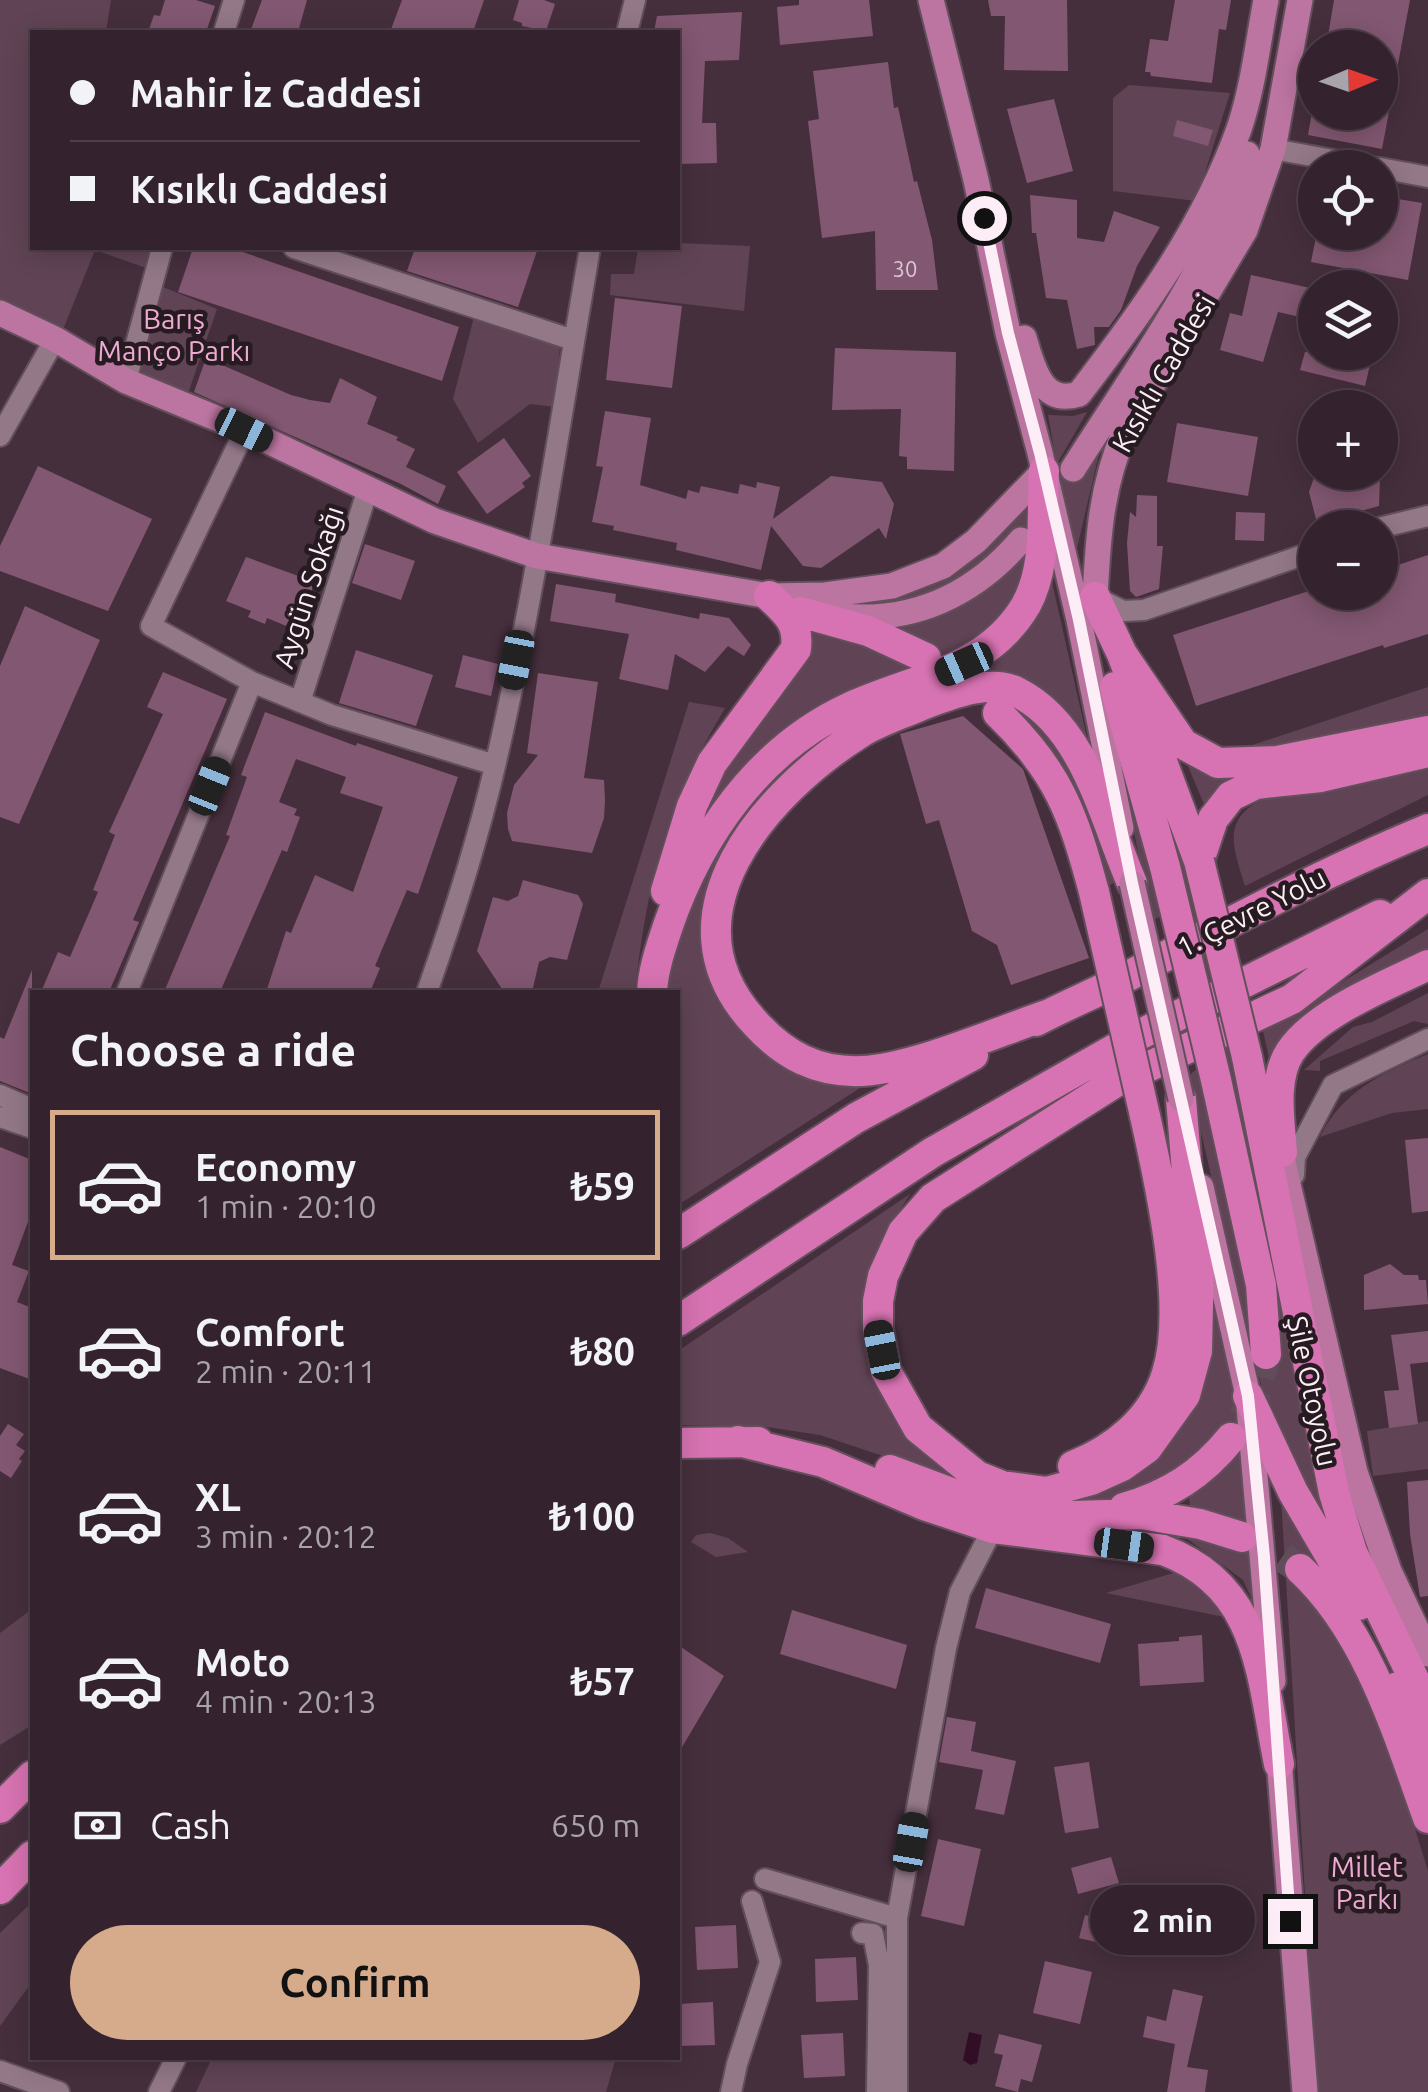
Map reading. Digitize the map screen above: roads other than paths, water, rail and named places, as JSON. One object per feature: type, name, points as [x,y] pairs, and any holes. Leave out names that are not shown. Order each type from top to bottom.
[{"type":"highway","points":[[653,987],[674,909],[702,848],[736,799],[781,750],[848,708],[964,664],[994,644],[1010,626],[1024,607],[1040,571],[1058,470]]},
{"type":"highway","points":[[653,987],[666,890],[692,806],[728,740],[788,664],[796,648],[793,619],[769,596]]},
{"type":"highway","points":[[1095,597],[1216,1080],[1261,1285],[1266,1354]]},
{"type":"highway","name":"Kısıklı Caddesi","points":[[1095,597],[1122,654],[1199,860]]},
{"type":"highway","points":[[800,612],[868,630],[926,658]]},
{"type":"highway","points":[[1122,654],[1182,744],[1218,762],[1277,761],[1428,731]]},
{"type":"highway","points":[[1050,1014],[874,1070],[830,1069],[799,1060],[774,1044],[746,1014],[727,981],[717,930],[722,886],[756,826],[781,796],[830,753],[864,730],[900,714],[986,686],[1014,690],[1040,706],[1063,731],[1086,768],[1132,883]]},
{"type":"highway","points":[[957,1460],[1016,1473],[1064,1469],[1100,1455],[1125,1438],[1155,1398],[1167,1375],[1172,1348],[1172,1286],[1165,1212],[1094,892],[1068,805],[1053,776],[998,713]]},
{"type":"highway","points":[[1199,860],[1213,819],[1231,796],[1256,784],[1321,776],[1428,752]]},
{"type":"highway","points":[[1399,841],[1428,816]]},
{"type":"highway","points":[[1399,841],[1428,829]]},
{"type":"highway","name":"1. Çevre Yolu","points":[[1050,1014],[1228,921],[1399,841]]},
{"type":"highway","name":"Şile Otoyolu","points":[[1199,860],[1247,1058],[1334,1492],[1352,1552],[1428,1708]]},
{"type":"highway","points":[[1181,1100],[1199,1259],[1196,1350],[1186,1395],[1147,1448],[1122,1466],[1091,1480],[1047,1492],[1002,1486],[978,1476],[918,1428],[886,1371],[878,1329],[878,1301],[883,1276],[903,1232],[950,1186],[1114,1083],[1292,999],[1428,894]]},
{"type":"highway","points":[[680,1319],[933,1152],[1033,1094],[1265,970],[1428,894]]},
{"type":"highway","points":[[1282,1152],[1278,1092],[1289,1054],[1336,1012],[1428,965]]},
{"type":"highway","points":[[680,1233],[856,1118],[1050,1014]]},
{"type":"highway","name":"Şile Otoyolu","points":[[1248,1396],[1293,1492],[1365,1617],[1410,1712],[1428,1763]]},
{"type":"highway","points":[[1086,1514],[1117,1510],[1172,1490],[1211,1463],[1232,1438]]},
{"type":"highway","points":[[738,1441],[822,1462],[924,1506],[993,1528],[1164,1550],[1190,1560],[1216,1580],[1244,1616],[1254,1642],[1279,1764]]},
{"type":"highway","points":[[680,1443],[738,1441],[822,1446],[974,1502],[1038,1516],[1162,1517],[1242,1538]]},
{"type":"highway","points":[[1300,1569],[1327,1594],[1344,1619],[1384,1702],[1428,1818]]},
{"type":"highway","points":[[0,1808],[30,1778]]},
{"type":"highway","points":[[0,1889],[30,1858]]},
{"type":"main road","points":[[931,0],[976,180],[1008,333],[1058,470],[1079,620],[1132,883],[1248,1396],[1305,2092]]},
{"type":"main road","points":[[976,180],[1028,352],[1044,390],[1067,398],[1079,394],[1168,271],[1221,173],[1240,125],[1266,0]]},
{"type":"main road","points":[[0,313],[55,339],[126,381],[244,430],[435,521],[537,556],[769,596],[826,595],[892,586],[942,566],[1058,470],[1194,274],[1223,215],[1259,112],[1281,0]]},
{"type":"main road","name":"Kısıklı Caddesi","points":[[1095,597],[1098,523],[1113,457],[1244,230],[1273,148],[1300,0]]},
{"type":"main road","points":[[769,596],[800,612],[877,617],[929,608],[981,578],[1021,540]]},
{"type":"main road","points":[[1247,1058],[1282,1152],[1355,1472],[1388,1571],[1428,1654]]},
{"type":"street","points":[[225,30],[234,0]]},
{"type":"street","points":[[628,30],[636,0]]},
{"type":"street","points":[[1273,148],[1298,153]]},
{"type":"street","points":[[1398,171],[1428,177]]},
{"type":"street","points":[[126,381],[161,250]]},
{"type":"street","points":[[300,250],[574,340]]},
{"type":"street","points":[[429,990],[463,888],[495,765],[537,556],[590,250]]},
{"type":"street","points":[[0,436],[55,339]]},
{"type":"street","points":[[244,430],[151,626],[252,682],[300,702],[495,765]]},
{"type":"street","name":"Aygün Sokağı","points":[[300,702],[368,489]]},
{"type":"street","points":[[1398,523],[1428,516]]},
{"type":"street","points":[[1095,597],[1124,610],[1144,610],[1298,557]]},
{"type":"street","points":[[129,990],[252,682]]},
{"type":"street","points":[[1292,1207],[1295,1156],[1332,1086],[1428,1039]]},
{"type":"street","points":[[0,1095],[30,1108]]},
{"type":"street","points":[[0,1117],[30,1127]]},
{"type":"street","points":[[897,2092],[897,1918],[946,1648],[960,1592],[993,1528]]},
{"type":"street","points":[[765,1879],[897,1918]]},
{"type":"street","points":[[731,2092],[736,2064],[770,1962],[752,1901]]},
{"type":"street","points":[[862,1933],[873,1934],[879,1965],[877,2092]]},
{"type":"street","points":[[160,2092],[175,2060]]},
{"type":"street","points":[[0,2071],[59,2092]]},
{"type":"tunnel","points":[[1243,1418],[1254,1400],[1266,1354]]},
{"type":"tunnel","points":[[1242,1537],[1272,1550],[1300,1569]]},
{"type":"park label","name":"Barış Manço Parkı","points":[[174,334]]},
{"type":"park label","name":"Millet Parkı","points":[[1367,1882]]}]
